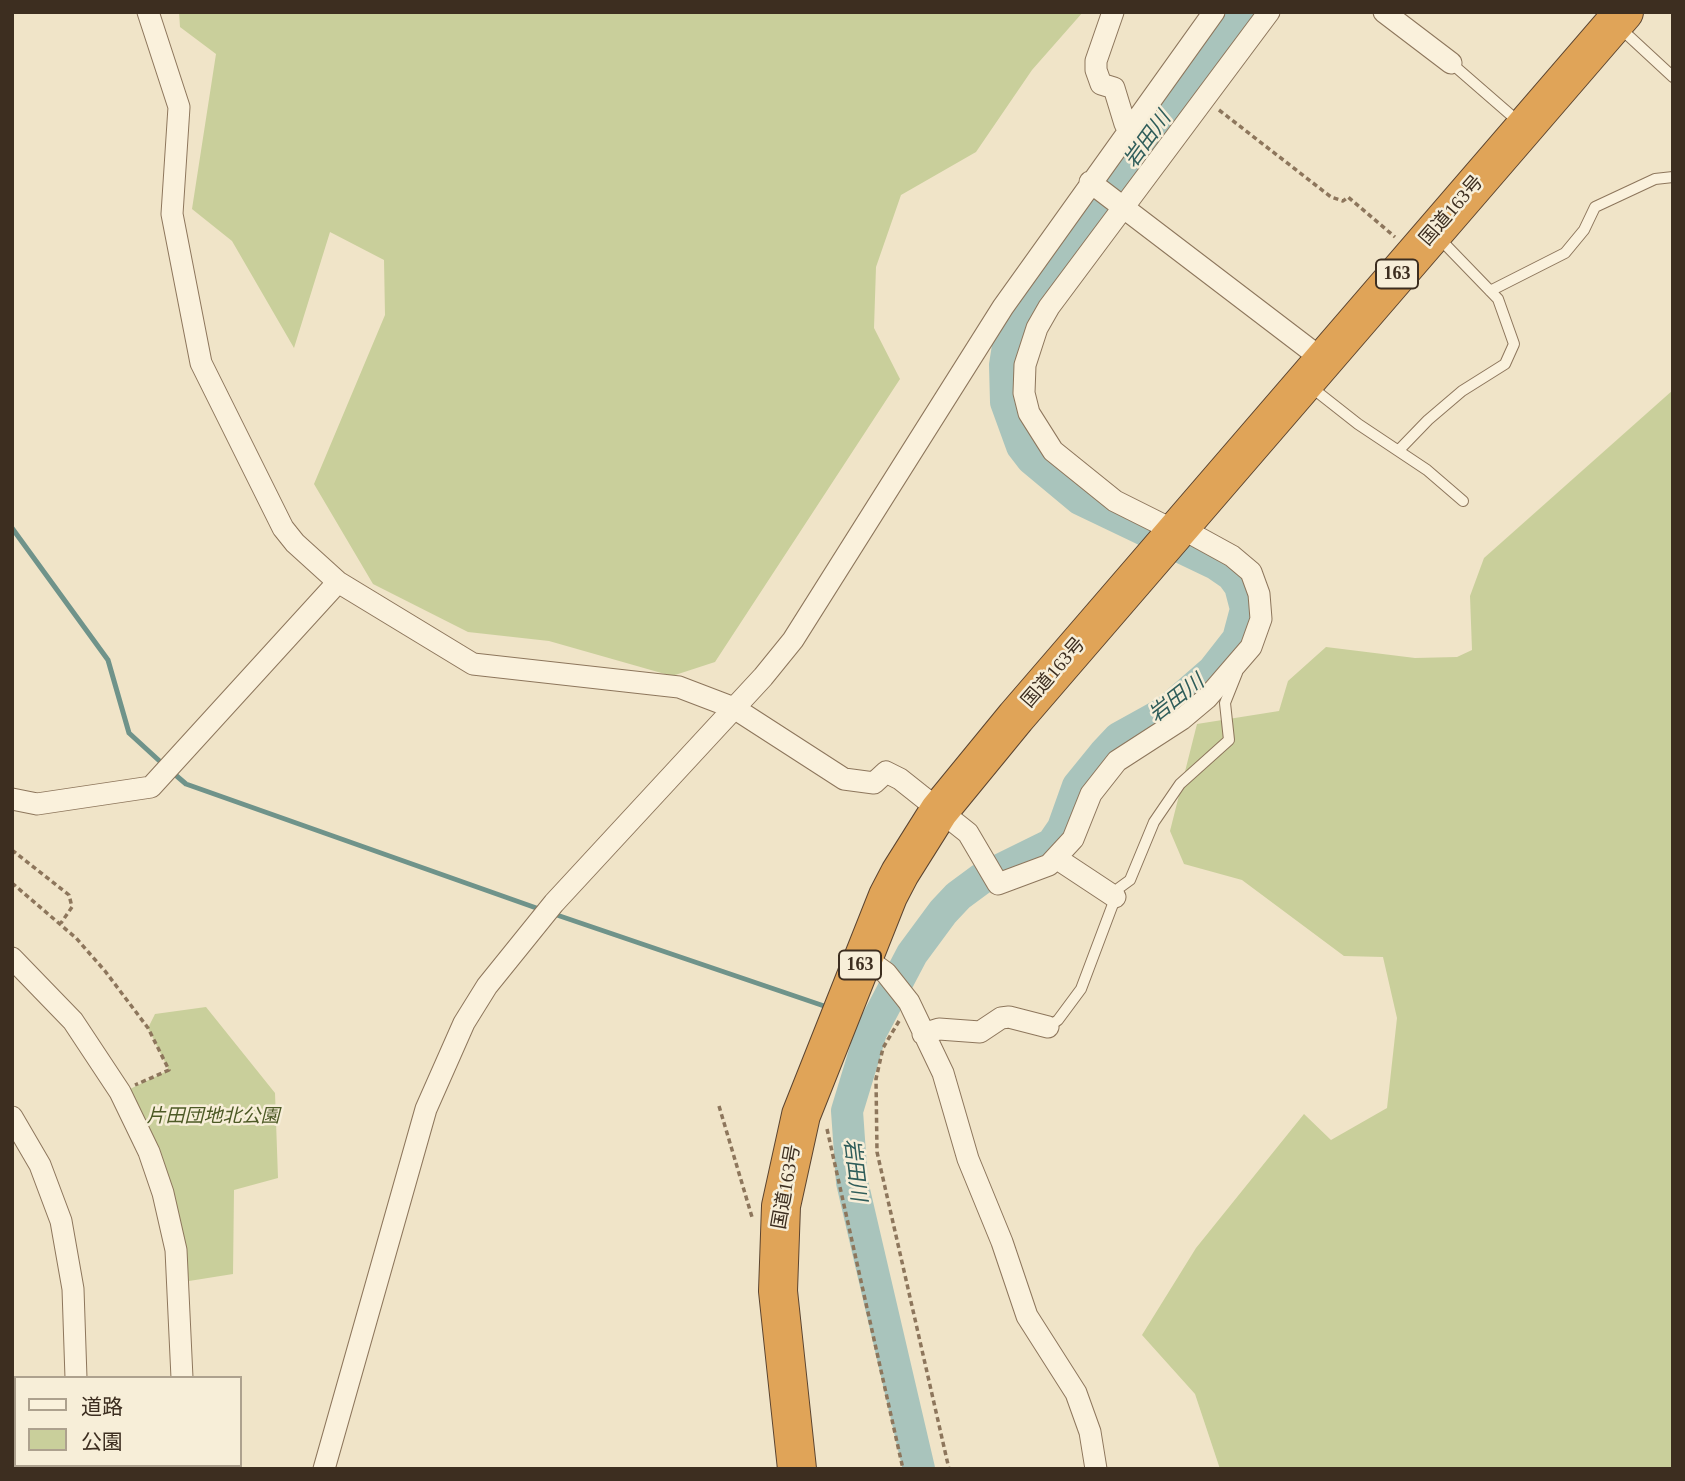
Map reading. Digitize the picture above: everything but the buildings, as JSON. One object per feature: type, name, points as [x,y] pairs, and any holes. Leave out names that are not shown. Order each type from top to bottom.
[{"type":"highway","name":"国道163号","points":[[797,1469],[778,1291],[777,1244],[789,1161],[807,1100],[875,965],[888,895],[939,811],[1016,717],[1312,370],[1619,18]]},
{"type":"street","points":[[148,12],[179,107],[172,214],[201,363],[284,528],[338,582],[473,664],[679,687],[734,708],[844,779],[874,783],[886,772],[900,779],[968,833],[998,884],[1049,865],[1056,858],[1073,839],[1091,794],[1117,761],[1182,719],[1221,685],[1251,647],[1261,619],[1256,582],[1251,572],[1232,556],[1173,536],[1115,501],[1065,463],[1034,425],[1024,393],[1028,352],[1042,317],[1121,206],[1269,12]]},
{"type":"street","points":[[1113,12],[1096,61],[1096,70],[1101,84],[1114,88],[1125,124],[1129,127]]},
{"type":"street","points":[[324,1469],[436,1084],[464,1023],[487,986],[554,903],[763,677],[816,609],[1003,307],[1129,127],[1214,12]]},
{"type":"street","points":[[1384,12],[1451,62]]},
{"type":"street","points":[[1092,183],[1312,370]]},
{"type":"street","points":[[12,799],[37,804],[151,787],[338,582]]},
{"type":"street","points":[[1056,858],[1115,897]]},
{"type":"street","points":[[12,958],[73,1021],[120,1091],[149,1152],[173,1238],[179,1274],[182,1376]]},
{"type":"street","points":[[875,965],[910,1004],[943,1073],[968,1159],[1002,1242],[1027,1316],[1076,1393],[1090,1432],[1096,1469]]},
{"type":"street","points":[[923,1034],[939,1029],[980,1032],[1001,1017],[1048,1027]]},
{"type":"street","points":[[12,1117],[40,1165],[61,1221],[73,1289],[76,1376]]},
{"type":"lane","points":[[1619,18],[1673,77]]},
{"type":"lane","points":[[1451,62],[1525,127]]},
{"type":"lane","points":[[1490,291],[1565,253],[1584,230],[1595,206],[1655,179],[1673,177]]},
{"type":"lane","points":[[1399,450],[1462,391],[1504,364],[1514,344],[1498,299],[1424,243]]},
{"type":"lane","points":[[1312,370],[1358,424],[1399,450],[1463,501]]},
{"type":"lane","points":[[1048,1027],[1082,989],[1115,897],[1119,888],[1130,880],[1154,822],[1180,784],[1229,740],[1225,703],[1240,663]]},
{"type":"path","points":[[1204,99],[1331,197],[1343,201],[1348,197],[1424,243]]},
{"type":"path","points":[[12,850],[69,895],[72,907],[61,923]]},
{"type":"path","points":[[12,883],[61,923],[134,1007],[169,1070],[120,1091]]},
{"type":"path","points":[[910,1004],[883,1048],[876,1079],[877,1152],[949,1469]]},
{"type":"path","points":[[807,1100],[819,1108],[824,1118],[903,1469]]},
{"type":"green space","points":[[179,12],[1083,12],[1032,70],[976,152],[901,195],[876,267],[874,328],[900,379],[715,662],[672,676],[549,641],[468,632],[373,584],[314,484],[385,315],[384,260],[330,232],[294,348],[232,241],[192,209],[216,54],[180,27]]},
{"type":"green space","points":[[1673,390],[1673,1469],[1220,1469],[1195,1394],[1142,1335],[1196,1248],[1304,1114],[1331,1140],[1387,1108],[1397,1018],[1383,957],[1344,956],[1242,880],[1184,864],[1170,831],[1197,724],[1279,711],[1288,681],[1326,647],[1415,658],[1457,657],[1472,650],[1470,596],[1484,558]]},
{"type":"green space","name":"片田団地北公園","points":[[206,1007],[275,1093],[278,1178],[234,1190],[233,1274],[189,1281],[184,1247],[128,1090],[169,1070],[148,1028],[155,1014]]},
{"type":"waterway","name":"岩田川","points":[[919,1469],[852,1182],[847,1111],[871,1032],[912,954],[943,912],[958,896],[981,879],[1052,844],[1063,828],[1078,786],[1104,754],[1119,738],[1166,712],[1213,671],[1238,639],[1246,609],[1240,586],[1232,575],[1216,564],[1080,499],[1032,459],[1022,446],[1006,402],[1005,365],[1008,346],[1025,307],[1243,12]]},
{"type":"waterway","points":[[12,528],[108,660],[129,733],[165,766]]},
{"type":"waterway","points":[[172,772],[186,784],[542,910]]},
{"type":"waterway","points":[[551,913],[830,1008]]},
{"type":"waterway","points":[[855,1023],[871,1032]]}]
